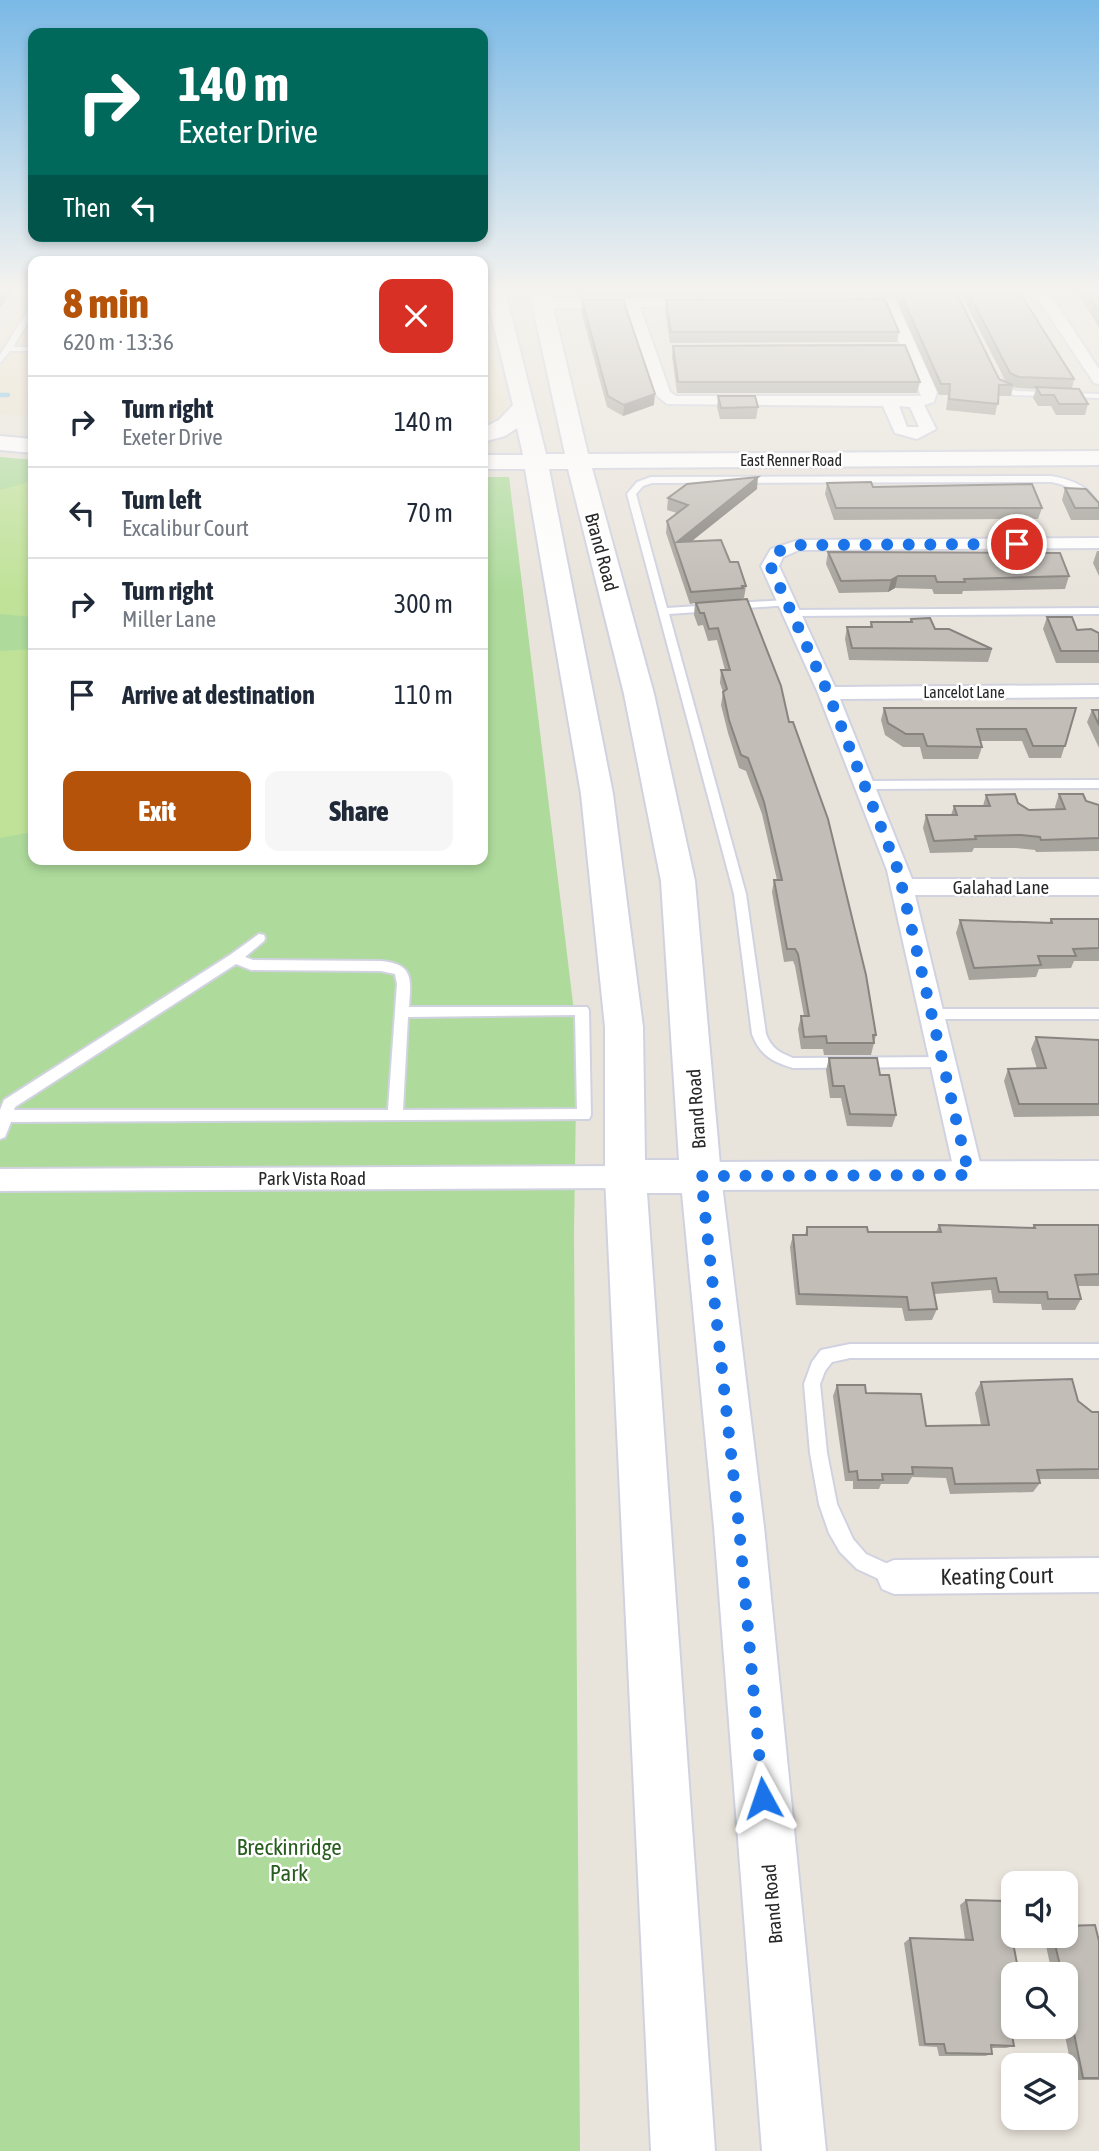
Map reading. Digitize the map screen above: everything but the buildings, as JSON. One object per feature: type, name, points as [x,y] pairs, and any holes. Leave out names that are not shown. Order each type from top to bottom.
[{"type":"main road","name":"Brand Road","points":[[520,390],[534,450],[616,732],[678,881],[701,1176],[739,1527],[794,2151]]},
{"type":"main road","name":"Brand Road","points":[[565,390],[580,447],[616,732],[607,866],[624,1027],[625,1177],[683,2151]]},
{"type":"main road","points":[[488,435],[504,429],[514,421],[524,405]]},
{"type":"main road","points":[[0,422],[28,425]]},
{"type":"main road","name":"East Renner Road","points":[[488,438],[534,450]]},
{"type":"main road","name":"East Renner Road","points":[[488,461],[534,450],[580,447],[921,444],[1099,438]]},
{"type":"main road","name":"East Renner Road","points":[[618,439],[921,444],[1099,458]]},
{"type":"main road","points":[[0,443],[28,446]]},
{"type":"main road","points":[[625,1177],[701,1176]]},
{"type":"street","points":[[662,390],[668,400],[685,403],[921,401],[929,393],[927,390]]},
{"type":"street","points":[[889,402],[901,430],[921,444],[928,429],[921,401]]},
{"type":"street","points":[[969,1175],[898,870],[828,693],[770,565],[771,557],[777,551],[799,545],[1099,543]]},
{"type":"street","name":"Lancelot Lane","points":[[828,693],[1099,691]]},
{"type":"street","name":"Galahad Lane","points":[[902,887],[1099,887]]},
{"type":"street","points":[[701,1176],[1099,1175]]},
{"type":"street","name":"Park Vista Road","points":[[0,1180],[625,1177]]},
{"type":"street","name":"Keating Court","points":[[894,1577],[1099,1575]]},
{"type":"lane","points":[[1009,390],[1014,393],[1099,396]]},
{"type":"lane","points":[[943,1062],[793,1063],[775,1057],[763,1049],[740,894],[631,494],[640,484],[651,481],[1051,479],[1076,485],[1086,492],[1099,513]]},
{"type":"lane","points":[[662,611],[789,608],[1099,611]]},
{"type":"lane","points":[[865,785],[1099,784]]},
{"type":"lane","points":[[0,1133],[9,1104],[235,958],[259,938]]},
{"type":"lane","points":[[235,958],[251,965],[394,967],[404,976],[395,1115]]},
{"type":"lane","points":[[5,1116],[584,1115],[582,1010],[402,1012]]},
{"type":"lane","points":[[932,1014],[1099,1014]]},
{"type":"lane","points":[[894,1577],[859,1559],[837,1535],[828,1507],[811,1384],[827,1355],[850,1351],[1099,1351]]},
{"type":"shaded area","points":[[0,390],[28,390],[28,417],[0,414]]},
{"type":"shaded area","points":[[488,390],[501,390],[507,413],[488,423]]},
{"type":"green space","name":"Breckinridge Park","points":[[0,457],[28,460],[28,865],[488,865],[488,477],[509,477],[577,1036],[574,1233],[580,2151],[0,2151]]},
{"type":"green space","points":[[28,482],[28,617],[0,614],[0,490]]},
{"type":"green space","points":[[28,649],[28,833],[0,838],[0,651]]},
{"type":"waterway","points":[[0,395],[8,395]]},
{"type":"route","points":[[763,1798],[739,1527],[701,1176],[969,1175],[898,870],[828,693],[770,565],[771,557],[777,551],[799,545],[1017,544]]}]
